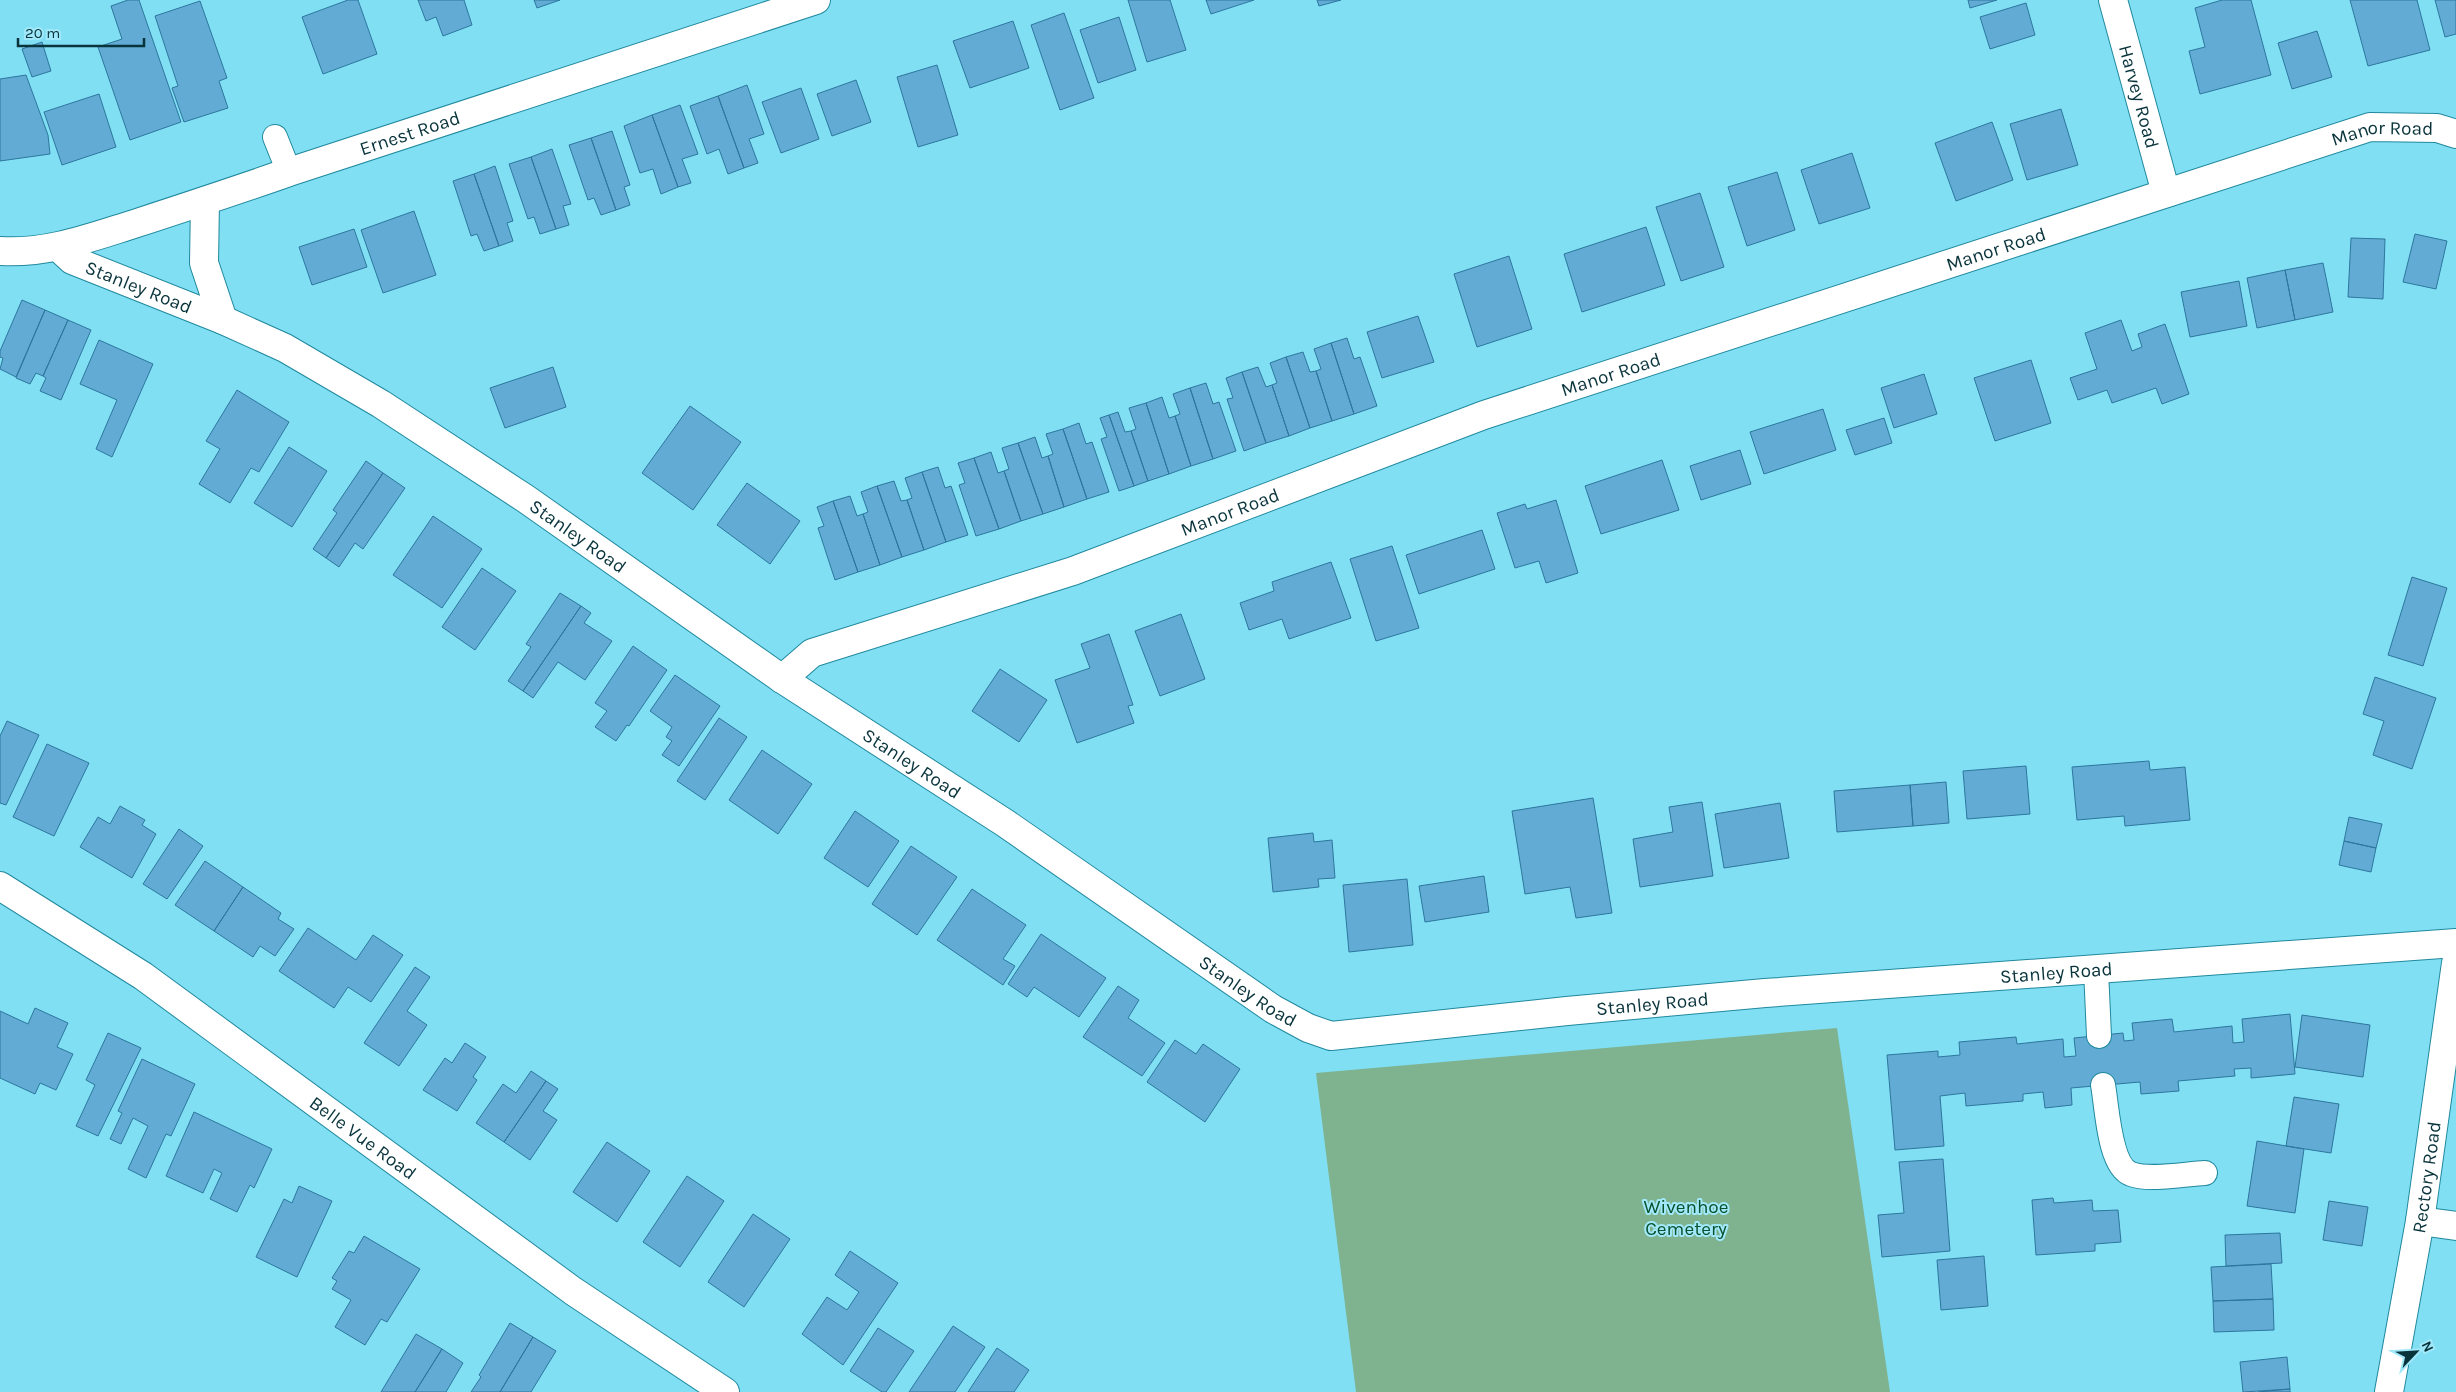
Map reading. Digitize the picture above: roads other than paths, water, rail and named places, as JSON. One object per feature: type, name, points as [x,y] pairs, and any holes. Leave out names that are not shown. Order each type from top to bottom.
[{"type":"street","name":"Ernest Road","points":[[0,251],[19,252],[58,247],[205,201],[816,0]]},
{"type":"street","name":"Harvey Road","points":[[2112,0],[2166,193]]},
{"type":"street","name":"Manor Road","points":[[782,679],[812,653],[1073,571],[1484,415],[2370,127],[2437,128],[2456,134]]},
{"type":"street","name":"Stanley Road","points":[[205,201],[204,263],[223,320]]},
{"type":"street","name":"Stanley Road","points":[[58,247],[72,260],[223,320],[285,348],[381,404],[526,499],[782,679],[1005,823],[1273,1009],[1308,1028],[1331,1036],[1567,1011],[1765,993],[2456,944]]},
{"type":"street","name":"Belle Vue Road","points":[[0,886],[143,976],[573,1291],[724,1392]]},
{"type":"street","name":"Rectory Road","points":[[2389,1392],[2420,1221],[2456,963]]},
{"type":"street","points":[[2420,1221],[2456,1226]]},
{"type":"lane","points":[[275,137],[289,172]]},
{"type":"lane","points":[[2096,970],[2099,1036]]},
{"type":"lane","points":[[2104,1085],[2114,1151],[2121,1167],[2130,1174],[2146,1176],[2205,1173]]},
{"type":"park label","name":"Wivenhoe Cemetery","points":[[1686,1217]]}]
